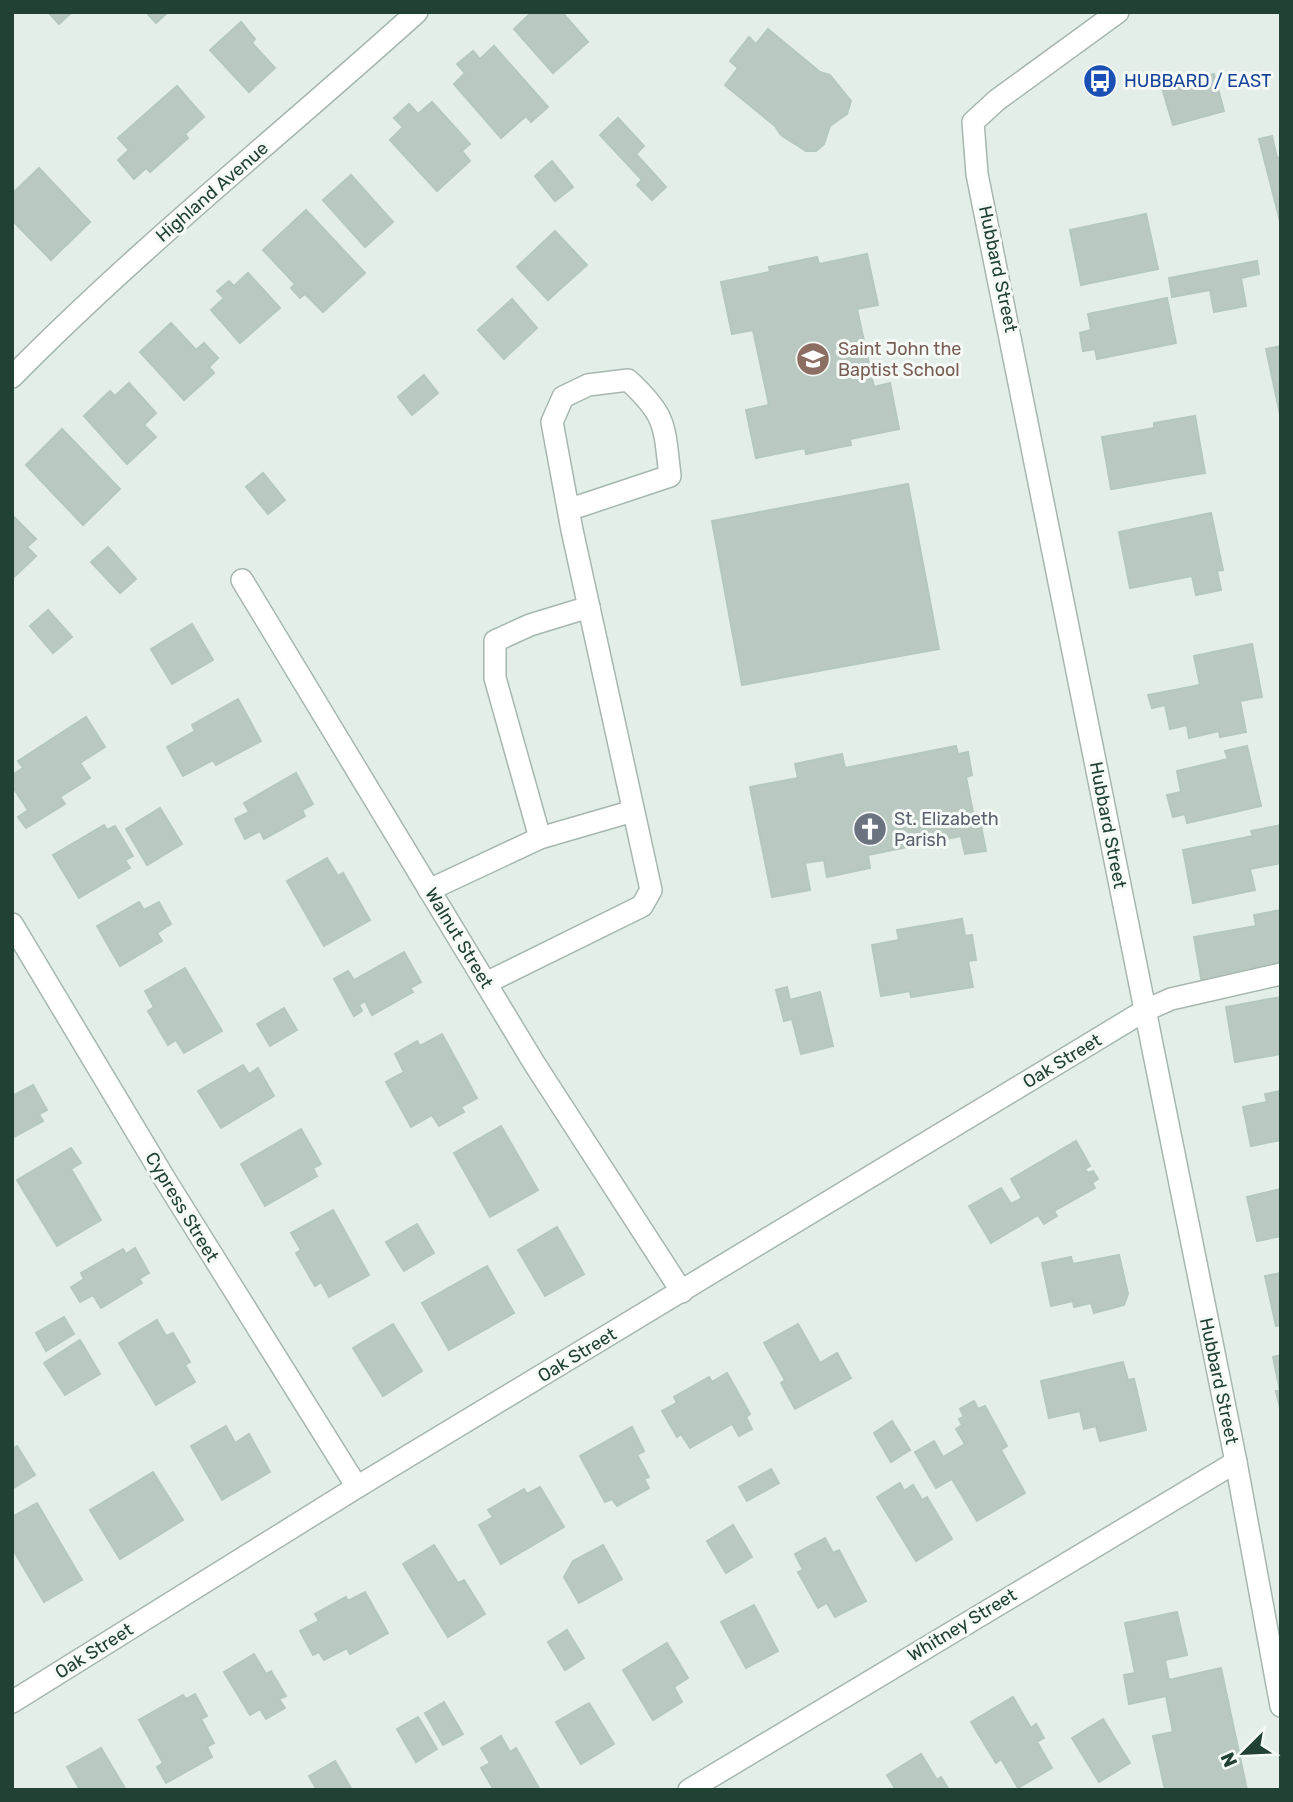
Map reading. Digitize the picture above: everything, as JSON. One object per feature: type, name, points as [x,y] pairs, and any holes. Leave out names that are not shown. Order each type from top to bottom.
[{"type":"street","name":"Highland Avenue","points":[[12,377],[122,272],[417,12]]},
{"type":"street","name":"Hubbard Street","points":[[1118,12],[997,100],[973,122],[977,174],[1072,634],[1144,1011],[1236,1462],[1281,1706]]},
{"type":"street","points":[[486,983],[642,906],[651,890],[589,607],[552,422],[563,397],[588,386],[628,380],[653,403],[664,428],[670,475],[580,506],[569,506]]},
{"type":"street","name":"Walnut Street","points":[[242,580],[486,983],[682,1293]]},
{"type":"street","points":[[540,838],[495,678],[495,642],[530,625],[589,607]]},
{"type":"street","points":[[429,890],[540,838],[633,811]]},
{"type":"street","name":"Cypress Street","points":[[12,924],[173,1192],[357,1487]]},
{"type":"street","name":"Oak Street","points":[[14,1697],[1144,1011],[1171,999],[1281,974]]},
{"type":"street","name":"Whitney Street","points":[[689,1790],[1236,1462]]},
{"type":"building","points":[[48,12],[72,12],[59,24]]},
{"type":"building","points":[[146,12],[168,12],[156,23]]},
{"type":"building","points":[[532,12],[562,12],[588,42],[553,73],[514,29]]},
{"type":"building","points":[[241,22],[255,39],[252,43],[275,68],[249,92],[210,50]]},
{"type":"building","points":[[768,29],[820,72],[830,75],[851,101],[847,114],[830,126],[824,144],[816,151],[806,151],[781,135],[775,126],[725,85],[738,68],[730,61],[749,37],[756,44]]},
{"type":"building","points":[[494,46],[548,107],[531,122],[526,116],[501,138],[454,84],[465,73],[457,64],[473,51],[480,59]]},
{"type":"building","points":[[1214,74],[1224,111],[1173,125],[1162,88]]},
{"type":"building","points":[[177,86],[204,117],[185,134],[188,138],[150,172],[146,168],[134,179],[118,160],[129,150],[118,138]]},
{"type":"building","points":[[432,102],[470,144],[462,151],[470,161],[437,191],[390,140],[403,127],[394,118],[409,104],[418,114]]},
{"type":"building","points":[[618,118],[644,146],[636,154],[666,187],[652,200],[637,185],[642,180],[600,135]]},
{"type":"building","points":[[1272,136],[1277,158],[1281,157],[1281,225],[1259,139]]},
{"type":"building","points":[[552,161],[573,187],[555,201],[535,176]]},
{"type":"building","points":[[39,168],[90,222],[51,260],[12,220],[12,194]]},
{"type":"building","points":[[351,175],[393,222],[365,247],[323,200]]},
{"type":"building","points":[[306,210],[365,273],[323,312],[305,294],[300,298],[291,288],[295,284],[263,250]]},
{"type":"building","points":[[1146,214],[1158,269],[1081,285],[1070,230]]},
{"type":"building","points":[[555,231],[587,265],[548,300],[517,267]]},
{"type":"building","name":"Saint John the Baptist School","points":[[867,254],[878,305],[857,309],[874,387],[890,383],[899,429],[850,439],[851,445],[806,454],[805,448],[756,458],[746,410],[769,405],[753,330],[732,334],[721,282],[770,272],[769,267],[817,257],[819,264]]},
{"type":"building","points":[[1257,261],[1259,274],[1241,278],[1246,306],[1214,312],[1210,290],[1172,297],[1169,278]]},
{"type":"building","points":[[248,273],[280,308],[240,343],[211,310],[224,298],[217,291],[229,281],[234,286]]},
{"type":"building","points":[[1167,298],[1176,343],[1097,359],[1095,349],[1083,351],[1080,333],[1091,330],[1088,314]]},
{"type":"building","points":[[512,299],[537,328],[504,359],[478,330]]},
{"type":"building","points":[[171,323],[196,350],[204,343],[218,358],[209,367],[214,373],[184,400],[140,352]]},
{"type":"building","points":[[1281,346],[1281,419],[1266,349]]},
{"type":"building","points":[[424,375],[438,393],[412,415],[398,397]]},
{"type":"building","points":[[129,383],[156,413],[144,425],[156,437],[127,464],[84,416],[110,391],[115,396]]},
{"type":"building","points":[[1195,416],[1205,473],[1111,489],[1102,437],[1154,428],[1154,423]]},
{"type":"building","points":[[62,429],[120,489],[83,525],[26,465]]},
{"type":"building","points":[[263,473],[285,500],[268,514],[246,487]]},
{"type":"building","points":[[908,484],[939,649],[742,685],[712,521]]},
{"type":"building","points":[[1211,513],[1223,570],[1217,571],[1221,590],[1196,595],[1192,576],[1130,588],[1119,532]]},
{"type":"building","points":[[12,515],[36,539],[27,547],[36,556],[12,579]]},
{"type":"building","points":[[108,547],[136,579],[120,593],[91,562]]},
{"type":"building","points":[[48,610],[72,637],[53,653],[30,626]]},
{"type":"building","points":[[192,624],[213,660],[172,684],[151,649]]},
{"type":"building","points":[[1252,644],[1262,697],[1240,701],[1246,732],[1220,737],[1219,731],[1189,738],[1187,725],[1170,729],[1165,705],[1152,708],[1148,695],[1200,685],[1194,656]]},
{"type":"building","points":[[238,699],[261,741],[216,765],[213,760],[183,776],[167,747],[195,731],[192,725]]},
{"type":"building","points":[[86,717],[105,747],[80,763],[90,778],[60,797],[65,804],[26,828],[18,817],[28,810],[12,786],[12,775],[23,768],[18,761]]},
{"type":"building","name":"St. Elizabeth Parish","points":[[956,746],[958,754],[968,752],[972,775],[966,777],[975,822],[980,821],[986,851],[965,854],[961,836],[868,855],[870,868],[827,877],[824,860],[805,863],[810,890],[772,897],[750,787],[798,778],[795,764],[842,754],[845,768]]},
{"type":"building","points":[[1247,746],[1261,806],[1187,823],[1185,814],[1173,817],[1167,795],[1181,792],[1177,771],[1228,759],[1225,751]]},
{"type":"building","points":[[296,773],[313,804],[302,810],[305,816],[264,839],[260,831],[245,839],[235,819],[249,812],[244,803]]},
{"type":"building","points":[[160,808],[182,844],[147,865],[126,829]]},
{"type":"building","points":[[104,825],[107,830],[115,826],[133,856],[125,860],[130,868],[79,898],[53,855]]},
{"type":"building","points":[[1281,825],[1281,863],[1250,869],[1255,890],[1193,903],[1183,850],[1253,836],[1251,831]]},
{"type":"building","points":[[327,858],[338,876],[343,873],[370,920],[324,946],[287,881]]},
{"type":"building","points":[[139,902],[144,910],[159,902],[171,924],[157,933],[162,941],[120,966],[97,926]]},
{"type":"building","points":[[1281,910],[1281,970],[1202,984],[1194,937],[1256,926],[1254,915]]},
{"type":"building","points":[[962,919],[965,936],[972,935],[976,960],[968,961],[973,987],[911,997],[910,991],[881,996],[872,945],[899,940],[897,930]]},
{"type":"building","points":[[404,952],[421,982],[410,988],[413,992],[372,1015],[365,1001],[359,1005],[362,1011],[354,1016],[334,979],[348,971],[354,980]]},
{"type":"building","points":[[185,968],[222,1031],[184,1053],[176,1040],[168,1045],[148,1011],[154,1007],[145,991]]},
{"type":"building","points":[[787,987],[790,1000],[820,992],[833,1046],[801,1054],[792,1019],[784,1021],[776,990]]},
{"type":"building","points":[[1281,997],[1281,1054],[1235,1062],[1226,1007]]},
{"type":"building","points":[[284,1008],[297,1030],[270,1046],[257,1024]]},
{"type":"building","points":[[442,1034],[477,1098],[461,1107],[464,1112],[439,1126],[432,1115],[411,1127],[386,1082],[404,1072],[395,1054],[417,1041],[420,1046]]},
{"type":"building","points":[[243,1065],[249,1074],[258,1068],[274,1096],[221,1128],[198,1091]]},
{"type":"building","points":[[33,1085],[47,1110],[39,1114],[43,1121],[12,1138],[12,1096]]},
{"type":"building","points":[[1281,1091],[1281,1140],[1251,1146],[1243,1107],[1267,1102],[1265,1094]]},
{"type":"building","points":[[501,1126],[538,1190],[490,1217],[454,1153]]},
{"type":"building","points":[[301,1129],[321,1164],[313,1168],[317,1176],[265,1206],[241,1164]]},
{"type":"building","points":[[1076,1141],[1090,1166],[1085,1169],[1088,1173],[1093,1171],[1098,1179],[1092,1183],[1095,1188],[1054,1211],[1057,1216],[1044,1224],[1038,1215],[991,1243],[969,1206],[1001,1188],[1011,1204],[1022,1198],[1011,1179]]},
{"type":"building","points":[[71,1148],[81,1163],[71,1169],[101,1220],[57,1246],[17,1180]]},
{"type":"building","points":[[1281,1189],[1281,1236],[1257,1241],[1247,1197]]},
{"type":"building","points":[[333,1210],[369,1275],[329,1297],[321,1282],[315,1286],[296,1253],[301,1250],[291,1233]]},
{"type":"building","points":[[417,1224],[434,1253],[404,1271],[386,1242]]},
{"type":"building","points":[[557,1227],[584,1274],[545,1296],[518,1250]]},
{"type":"building","points":[[135,1248],[149,1273],[139,1279],[142,1283],[101,1308],[93,1295],[80,1302],[71,1287],[84,1279],[81,1273],[123,1249],[126,1254]]},
{"type":"building","points":[[1119,1255],[1128,1294],[1124,1305],[1094,1313],[1091,1303],[1074,1307],[1073,1301],[1051,1306],[1042,1263],[1071,1257],[1073,1264]]},
{"type":"building","points":[[487,1266],[514,1313],[449,1350],[422,1303]]},
{"type":"building","points":[[1281,1273],[1281,1325],[1276,1326],[1265,1276]]},
{"type":"building","points":[[64,1317],[74,1334],[46,1351],[36,1333]]},
{"type":"building","points":[[157,1320],[166,1336],[173,1333],[190,1362],[185,1365],[195,1382],[156,1405],[119,1343]]},
{"type":"building","points":[[393,1324],[422,1371],[383,1396],[353,1348]]},
{"type":"building","points":[[798,1324],[820,1363],[837,1353],[851,1378],[795,1409],[781,1383],[785,1380],[764,1343]]},
{"type":"building","points":[[80,1340],[100,1374],[65,1395],[44,1363]]},
{"type":"building","points":[[1281,1355],[1280,1408],[1276,1391],[1280,1391],[1273,1357]]},
{"type":"building","points":[[1123,1362],[1128,1380],[1134,1379],[1146,1430],[1100,1441],[1096,1426],[1084,1429],[1080,1411],[1049,1418],[1041,1381]]},
{"type":"building","points":[[727,1373],[750,1414],[746,1417],[752,1429],[739,1436],[732,1424],[690,1448],[681,1434],[677,1437],[662,1411],[677,1403],[674,1397],[709,1377],[712,1382]]},
{"type":"building","points":[[974,1401],[978,1409],[985,1406],[1007,1446],[1001,1450],[1025,1493],[977,1521],[952,1479],[936,1488],[915,1452],[934,1441],[943,1457],[965,1444],[956,1429],[962,1425],[959,1419],[964,1417],[960,1409]]},
{"type":"building","points":[[892,1421],[910,1450],[891,1462],[874,1433]]},
{"type":"building","points":[[226,1426],[235,1443],[249,1434],[270,1472],[222,1500],[191,1446]]},
{"type":"building","points":[[632,1427],[644,1451],[637,1455],[649,1477],[644,1479],[649,1488],[617,1506],[612,1499],[605,1502],[580,1456]]},
{"type":"building","points":[[17,1446],[35,1475],[12,1489],[12,1449]]},
{"type":"building","points":[[771,1469],[779,1483],[747,1501],[739,1487]]},
{"type":"building","points":[[153,1472],[183,1520],[120,1559],[90,1510]]},
{"type":"building","points":[[900,1483],[904,1491],[913,1485],[922,1500],[927,1497],[952,1539],[916,1561],[877,1497]]},
{"type":"building","points":[[540,1487],[564,1527],[501,1564],[479,1525],[493,1517],[488,1510],[524,1489],[527,1494]]},
{"type":"building","points":[[37,1503],[82,1580],[44,1602],[12,1548],[12,1517]]},
{"type":"building","points":[[733,1525],[752,1557],[726,1573],[707,1541]]},
{"type":"building","points":[[825,1538],[833,1553],[839,1550],[866,1601],[835,1617],[827,1603],[818,1608],[798,1572],[803,1570],[795,1554]]},
{"type":"building","points":[[434,1545],[458,1583],[464,1580],[485,1614],[448,1637],[403,1564]]},
{"type":"building","points":[[603,1545],[622,1579],[579,1603],[564,1577],[573,1561]]},
{"type":"building","points":[[365,1592],[388,1633],[350,1654],[347,1648],[324,1660],[319,1652],[313,1655],[300,1631],[319,1621],[315,1614],[346,1597],[348,1601]]},
{"type":"building","points":[[754,1605],[778,1651],[746,1668],[721,1622]]},
{"type":"building","points":[[1177,1612],[1187,1655],[1165,1660],[1169,1680],[1221,1668],[1247,1790],[1165,1790],[1153,1736],[1173,1732],[1166,1696],[1129,1704],[1124,1675],[1135,1673],[1125,1623]]},
{"type":"building","points":[[567,1630],[584,1658],[565,1670],[548,1642]]},
{"type":"building","points":[[667,1643],[688,1678],[674,1687],[682,1702],[653,1720],[623,1670]]},
{"type":"building","points":[[254,1654],[266,1674],[271,1671],[286,1696],[279,1699],[285,1708],[266,1719],[260,1709],[250,1715],[224,1672]]},
{"type":"building","points":[[195,1694],[207,1716],[201,1719],[214,1743],[207,1747],[212,1757],[166,1783],[157,1767],[163,1763],[139,1720],[183,1695],[186,1699]]},
{"type":"building","points":[[1013,1697],[1031,1728],[1036,1724],[1044,1738],[1037,1742],[1052,1768],[1018,1788],[1001,1759],[996,1763],[971,1722]]},
{"type":"building","points":[[444,1702],[463,1734],[443,1745],[425,1713]]},
{"type":"building","points":[[589,1703],[614,1744],[581,1764],[556,1722]]},
{"type":"building","points":[[418,1717],[437,1749],[416,1762],[397,1729]]},
{"type":"building","points":[[1103,1719],[1130,1763],[1099,1782],[1072,1738]]},
{"type":"building","points":[[501,1736],[510,1752],[516,1748],[540,1790],[494,1790],[481,1768],[490,1763],[481,1748]]},
{"type":"building","points":[[101,1748],[126,1790],[80,1790],[67,1767]]},
{"type":"building","points":[[921,1754],[937,1780],[941,1777],[949,1790],[896,1790],[887,1775]]},
{"type":"building","points":[[335,1761],[352,1790],[317,1790],[309,1776]]},
{"type":"place","name":"HUBBARD / EAST","points":[[1100,81]]},
{"type":"place","name":"Saint John the Baptist School","points":[[813,359]]},
{"type":"place","name":"St. Elizabeth Parish","points":[[870,829]]}]
